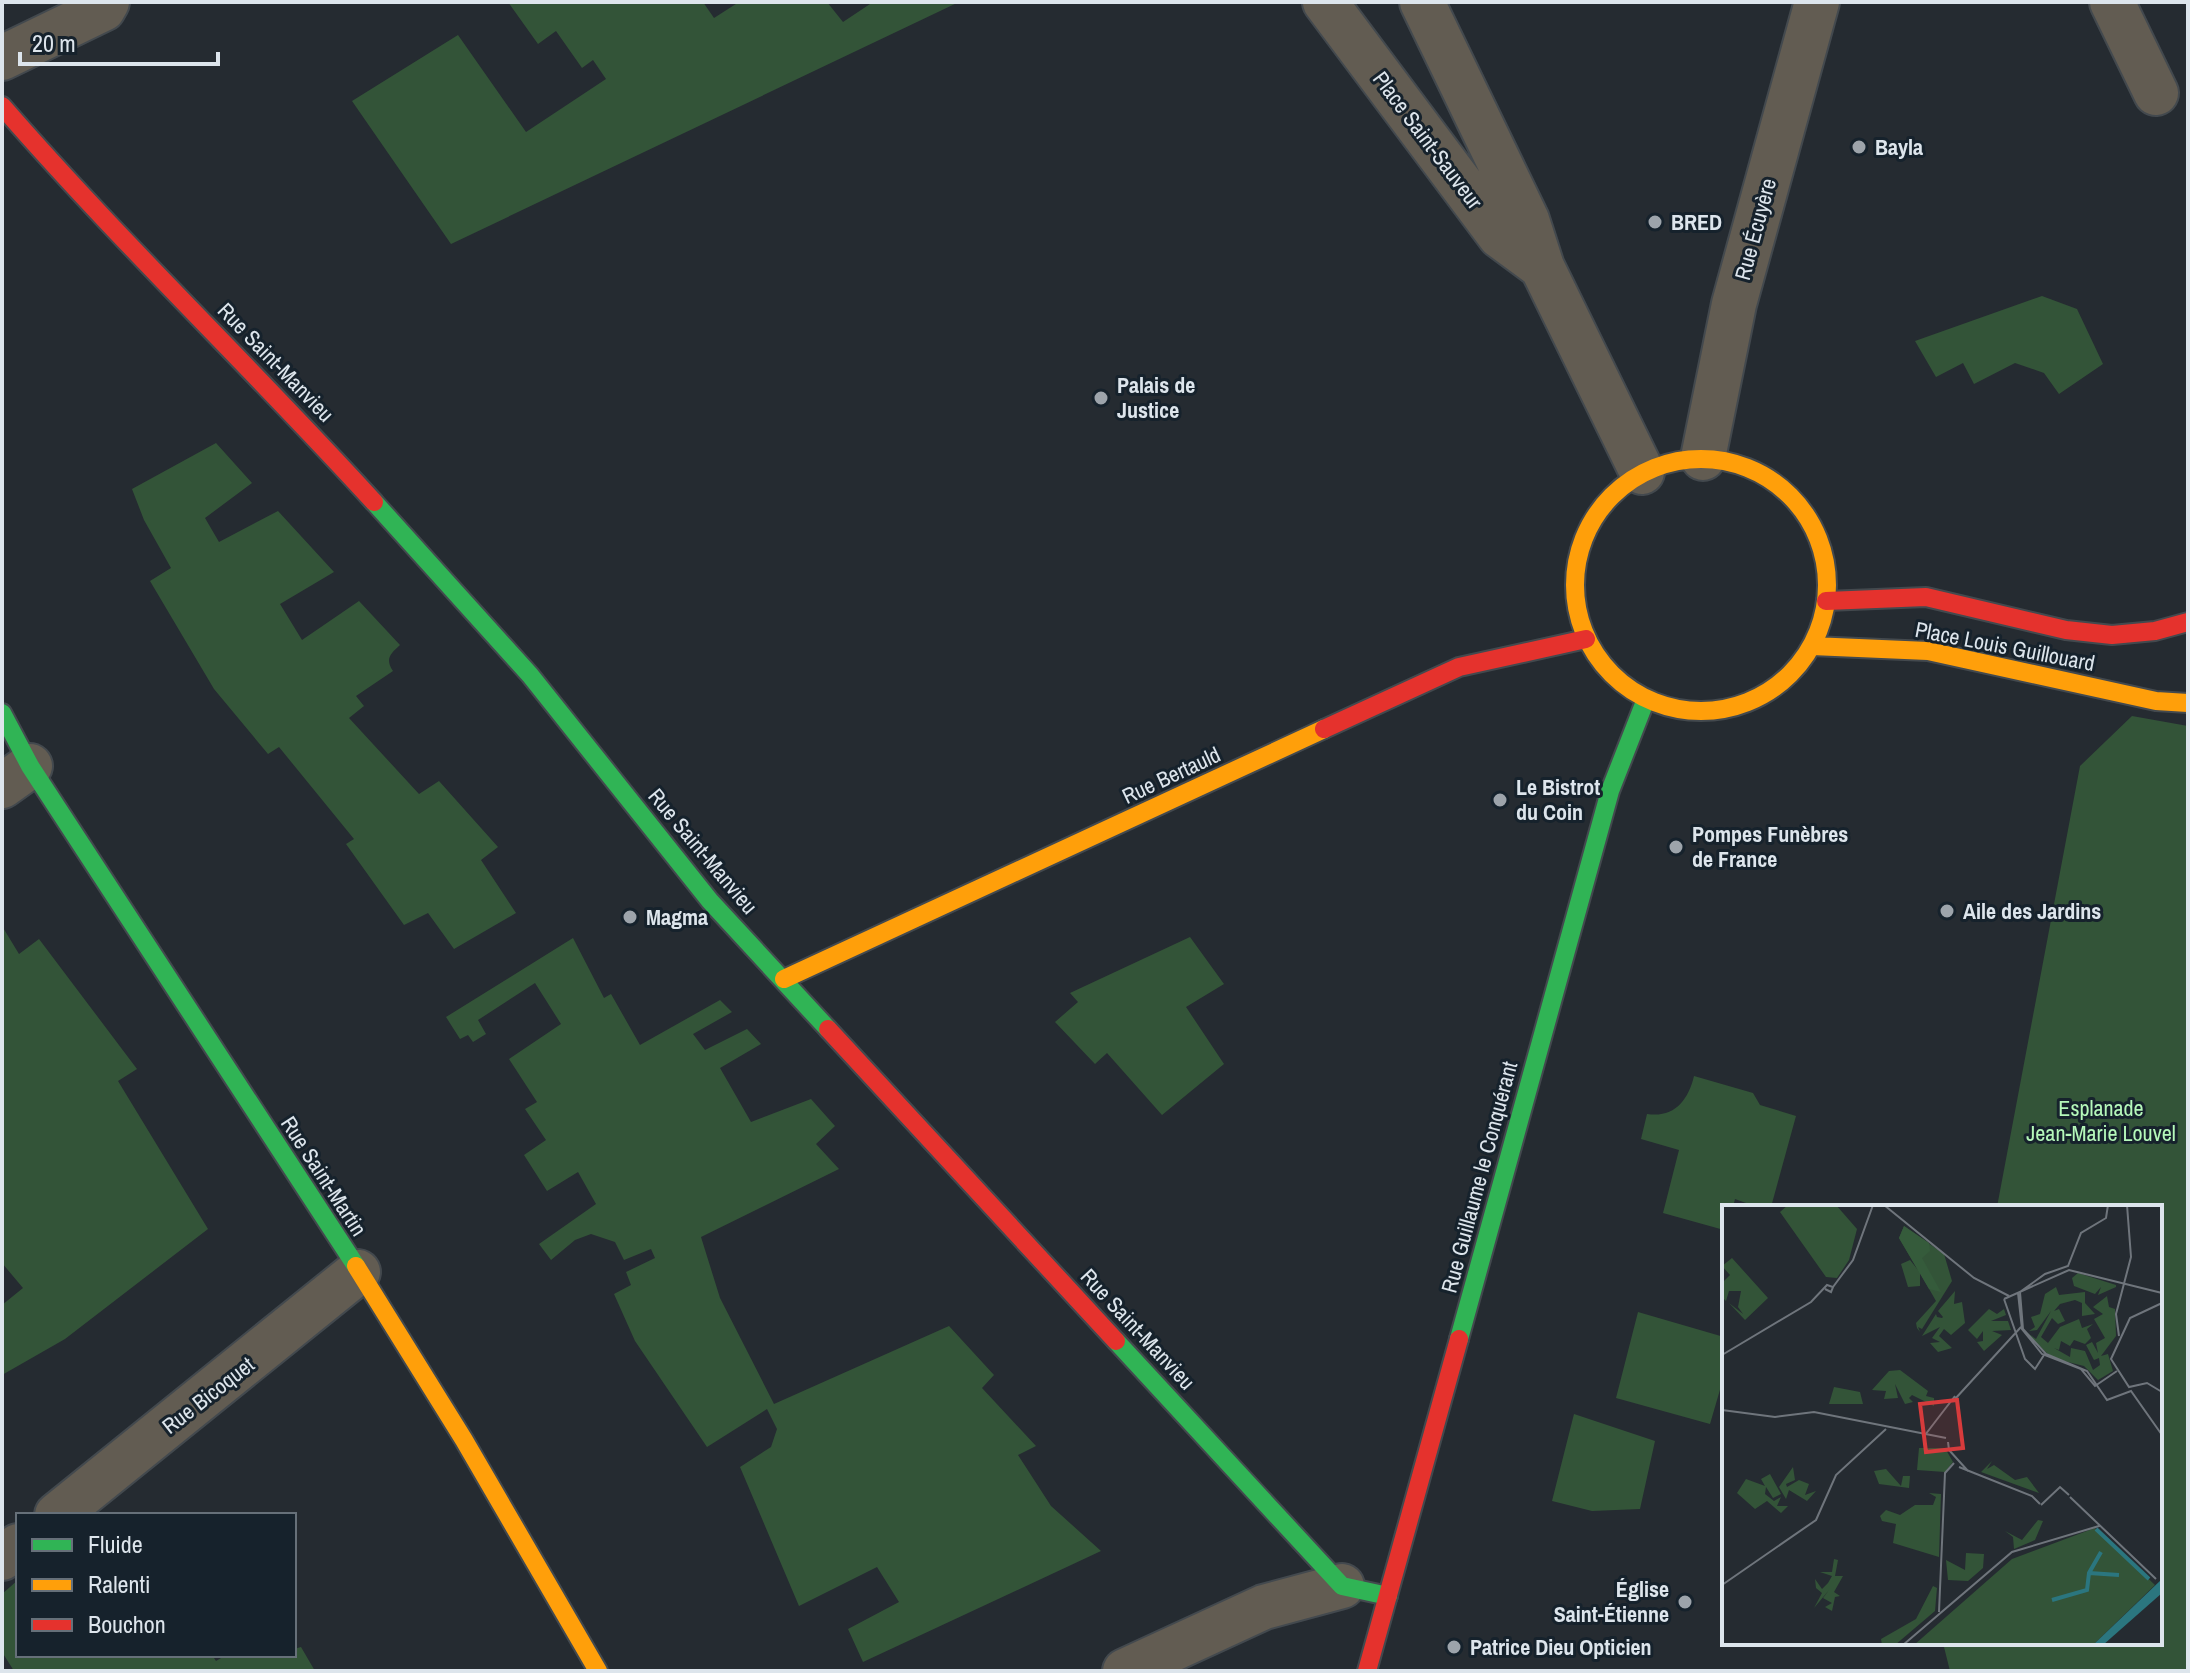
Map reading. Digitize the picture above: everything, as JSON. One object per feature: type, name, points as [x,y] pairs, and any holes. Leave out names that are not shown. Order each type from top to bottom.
[{"type":"main road","name":"Rue Saint-Manvieu","points":[[2,106],[79,195],[268,385],[530,675],[710,901],[1342,1586]]},
{"type":"main road","points":[[1703,458],[1732,462],[1781,486],[1800,506],[1815,530],[1828,579],[1826,601],[1812,646],[1795,669],[1752,701],[1699,711],[1671,708],[1646,699],[1622,684],[1602,664],[1586,639],[1576,609],[1575,576],[1581,544],[1595,515],[1617,491],[1642,472],[1673,461],[1703,458]]},
{"type":"main road","name":"Place Louis Guillouard","points":[[1826,601],[1926,597],[2066,630],[2112,635],[2155,631],[2188,622]]},
{"type":"main road","name":"Rue Bertauld","points":[[784,979],[1459,667],[1586,639]]},
{"type":"main road","name":"Place Louis Guillouard","points":[[1812,646],[1928,651],[2156,701],[2188,703]]},
{"type":"main road","name":"Rue Guillaume le Conquérant","points":[[1367,1671],[1610,791],[1646,699]]},
{"type":"main road","name":"Rue Saint-Martin","points":[[2,713],[16,776],[358,1272],[534,1555],[598,1671]]},
{"type":"main road","points":[[1342,1586],[1388,1596]]},
{"type":"street","points":[[2,58],[103,9],[107,2]]},
{"type":"street","name":"Place Saint-Sauveur","points":[[1325,2],[1500,236],[1542,267]]},
{"type":"street","name":"Place Saint-Sauveur","points":[[1422,2],[1527,220],[1542,267],[1642,472]]},
{"type":"street","name":"Rue Écuyère","points":[[1703,458],[1734,304],[1817,2]]},
{"type":"street","points":[[2112,2],[2156,93]]},
{"type":"street","name":"Rue Bicoquet","points":[[59,1513],[358,1272]]},
{"type":"street","points":[[1125,1671],[1264,1607],[1342,1586]]},
{"type":"green space","points":[[508,2],[703,2],[714,18],[739,2],[827,2],[843,22],[873,2],[959,2],[451,244],[352,101],[458,35],[526,132],[606,79],[593,60],[582,68],[556,31],[538,44]]},
{"type":"green space","points":[[2042,296],[2077,309],[2103,364],[2059,394],[2044,373],[2015,363],[1974,384],[1963,363],[1936,377],[1915,341]]},
{"type":"green space","points":[[216,443],[252,483],[205,518],[219,542],[278,511],[334,572],[280,604],[302,640],[359,601],[400,645],[390,657],[393,671],[356,696],[364,706],[349,718],[419,794],[439,781],[498,847],[481,860],[516,913],[454,949],[428,913],[404,925],[346,844],[354,839],[279,747],[268,754],[214,689],[150,581],[171,568],[144,520],[132,489]]},
{"type":"green space","name":"Esplanade Jean-Marie Louvel","points":[[2132,716],[2188,726],[2188,1671],[1950,1671],[1944,1645],[2162,1645],[2162,1205],[1997,1205],[2080,766]]},
{"type":"green space","points":[[2,926],[19,954],[39,939],[137,1069],[118,1081],[208,1229],[65,1339],[2,1375],[2,1305],[23,1288],[2,1263]]},
{"type":"green space","points":[[1190,937],[1224,984],[1186,1007],[1224,1064],[1162,1115],[1107,1053],[1095,1064],[1055,1022],[1078,1002],[1070,993]]},
{"type":"green space","points":[[573,938],[604,998],[611,994],[640,1045],[720,1000],[732,1012],[693,1034],[705,1050],[747,1029],[761,1044],[720,1068],[751,1122],[811,1099],[835,1126],[816,1144],[839,1169],[701,1237],[720,1298],[774,1404],[949,1326],[994,1375],[982,1388],[1036,1446],[1018,1455],[1051,1506],[1101,1551],[863,1662],[848,1629],[899,1602],[877,1567],[799,1606],[740,1467],[771,1447],[777,1429],[767,1409],[707,1447],[635,1341],[614,1294],[631,1285],[626,1272],[655,1258],[651,1249],[624,1260],[615,1242],[591,1234],[575,1240],[551,1260],[539,1244],[596,1204],[578,1172],[547,1191],[524,1155],[546,1140],[525,1109],[537,1102],[509,1059],[561,1024],[535,983],[478,1020],[486,1034],[473,1042],[468,1035],[460,1039],[446,1017]]},
{"type":"green space","points":[[1694,1076],[1753,1093],[1760,1105],[1796,1116],[1772,1205],[1752,1205],[1735,1199],[1734,1205],[1722,1205],[1722,1229],[1663,1213],[1679,1150],[1641,1139],[1647,1114],[1657,1115],[1672,1110],[1688,1093]]},
{"type":"green space","points":[[1638,1312],[1722,1336],[1722,1383],[1710,1424],[1616,1398]]},
{"type":"green space","points":[[1574,1414],[1655,1441],[1640,1509],[1592,1511],[1552,1501]]},
{"type":"green space","points":[[16,1582],[16,1657],[213,1657],[216,1661],[223,1657],[296,1657],[296,1648],[301,1647],[315,1671],[14,1671],[2,1652],[2,1594]]},
{"type":"traffic: fast","points":[[374,502],[530,675],[710,901],[828,1029]]},
{"type":"traffic: fast","points":[[1459,1339],[1610,791],[1646,699]]},
{"type":"traffic: fast","points":[[2,713],[30,766],[356,1266]]},
{"type":"traffic: fast","points":[[1116,1341],[1342,1586],[1388,1596]]},
{"type":"traffic: slow","points":[[1701,459],[1738,464],[1771,480],[1790,496],[1806,515],[1822,548],[1827,585],[1822,622],[1806,655],[1790,674],[1771,690],[1738,706],[1701,711],[1664,706],[1631,690],[1612,674],[1596,655],[1580,622],[1575,585],[1580,548],[1596,515],[1612,496],[1631,480],[1664,464],[1701,459]]},
{"type":"traffic: slow","points":[[1812,646],[1928,651],[2156,701],[2188,703]]},
{"type":"traffic: slow","points":[[784,979],[1324,729]]},
{"type":"traffic: slow","points":[[356,1266],[464,1440],[598,1671]]},
{"type":"traffic: jam","points":[[2,106],[93,207],[374,502]]},
{"type":"traffic: jam","points":[[1826,601],[1926,597],[2066,630],[2112,635],[2155,631],[2188,622]]},
{"type":"traffic: jam","points":[[1324,729],[1459,667],[1586,639]]},
{"type":"traffic: jam","points":[[828,1029],[1116,1341]]},
{"type":"traffic: jam","points":[[1367,1671],[1459,1339]]},
{"type":"place","name":"Bayla","points":[[1859,147]]},
{"type":"place","name":"BRED","points":[[1655,222]]},
{"type":"place","name":"Palais de Justice","points":[[1101,398]]},
{"type":"place","name":"Le Bistrot du Coin","points":[[1500,800]]},
{"type":"place","name":"Pompes Funèbres de France","points":[[1676,847]]},
{"type":"place","name":"Aile des Jardins","points":[[1947,911]]},
{"type":"place","name":"Magma","points":[[630,917]]},
{"type":"place","name":"Église Saint-Étienne","points":[[1685,1602]]},
{"type":"place","name":"Patrice Dieu Opticien","points":[[1454,1647]]}]
